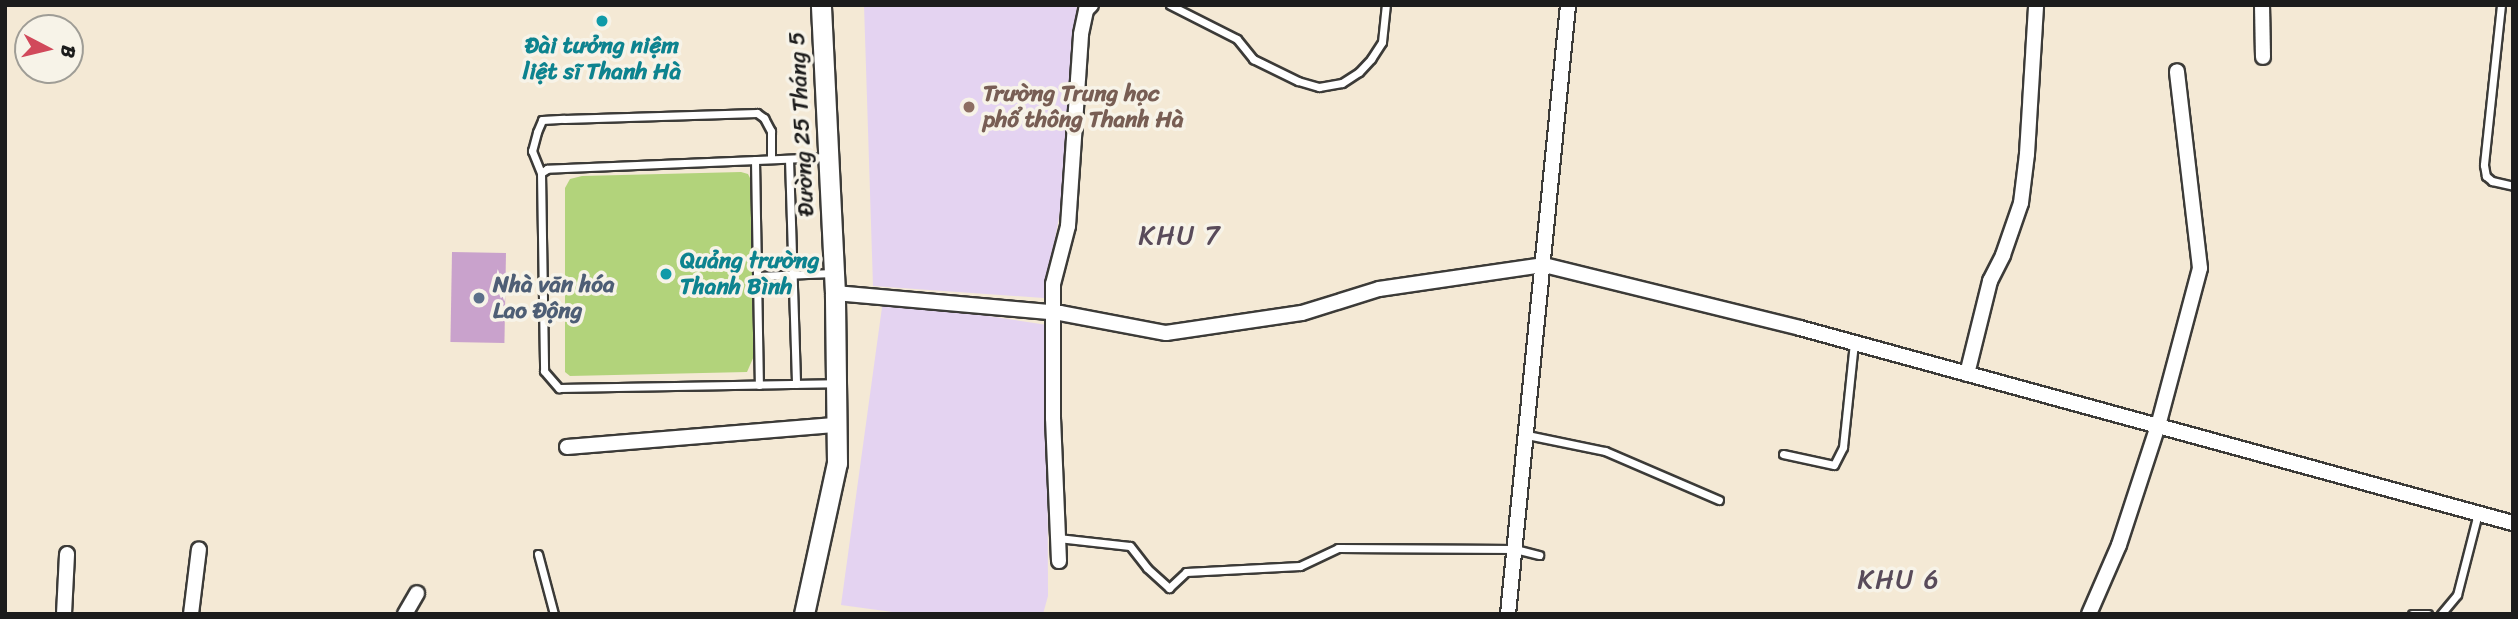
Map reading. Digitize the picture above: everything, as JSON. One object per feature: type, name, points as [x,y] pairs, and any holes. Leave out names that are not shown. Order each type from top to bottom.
[{"type":"main road","name":"Đường 25 Tháng 5","points":[[804,614],[837,463],[835,293],[821,5]]},
{"type":"street","points":[[1059,561],[1053,284],[1068,226],[1074,170],[1081,34],[1086,10],[1091,5]]},
{"type":"street","points":[[1508,614],[1568,5]]},
{"type":"street","points":[[1967,374],[1990,281],[2003,255],[2021,203],[2027,154],[2036,5]]},
{"type":"street","points":[[2262,5],[2263,57]]},
{"type":"street","points":[[2089,614],[2119,545],[2158,426],[2200,268],[2177,71]]},
{"type":"street","points":[[835,293],[1052,313],[1166,333],[1301,313],[1378,289],[1544,265],[1854,343],[2513,523]]},
{"type":"street","points":[[567,447],[836,425]]},
{"type":"street","points":[[191,614],[199,548]]},
{"type":"street","points":[[64,614],[67,554]]},
{"type":"street","points":[[405,614],[417,593]]},
{"type":"lane","points":[[1170,5],[1237,40],[1253,59],[1298,81],[1319,87],[1342,83],[1359,72],[1371,59],[1382,42],[1386,5]]},
{"type":"lane","points":[[2501,5],[2484,165],[2486,176],[2491,181],[2513,186]]},
{"type":"lane","points":[[771,159],[771,131],[764,118],[757,113],[542,120],[532,151],[541,173],[544,371],[559,388],[836,383]]},
{"type":"lane","points":[[541,173],[547,169],[828,157]]},
{"type":"lane","points":[[789,159],[796,384]]},
{"type":"lane","points":[[755,160],[759,384]]},
{"type":"lane","points":[[757,276],[834,273]]},
{"type":"lane","points":[[1783,454],[1834,465],[1843,447],[1854,343]]},
{"type":"lane","points":[[1527,435],[1605,451],[1720,500]]},
{"type":"lane","points":[[2441,614],[2457,595],[2477,513]]},
{"type":"lane","points":[[1058,538],[1130,546],[1147,568],[1169,588],[1186,572],[1300,566],[1338,548],[1515,549],[1539,555]]},
{"type":"lane","points":[[538,554],[554,614]]},
{"type":"lane","points":[[2412,614],[2428,614]]},
{"type":"shaded area","name":"Trường Trung học phổ thông Thanh Hà","points":[[864,5],[1076,5],[1078,12],[1062,201],[1044,298],[873,286]]},
{"type":"shaded area","points":[[883,300],[1047,325],[1048,596],[1043,614],[907,614],[841,605]]},
{"type":"green space","points":[[748,174],[751,180],[754,356],[747,372],[570,376],[565,372],[565,188],[570,179],[582,176]]},
{"type":"building","name":"Nhà văn hóa Lao Động","points":[[452,252],[506,253],[504,343],[450,342]]},
{"type":"place","name":"Đài tưởng niệm liệt sĩ Thanh Hà","points":[[602,21]]},
{"type":"place","name":"Trường Trung học phổ thông Thanh Hà","points":[[969,107]]},
{"type":"place","name":"Quảng trường Thanh Bình","points":[[666,274]]},
{"type":"place","name":"Nhà văn hóa Lao Động","points":[[479,298]]},
{"type":"district","name":"KHU 7","points":[[1180,236]]},
{"type":"district","name":"KHU 6","points":[[1899,580]]}]
